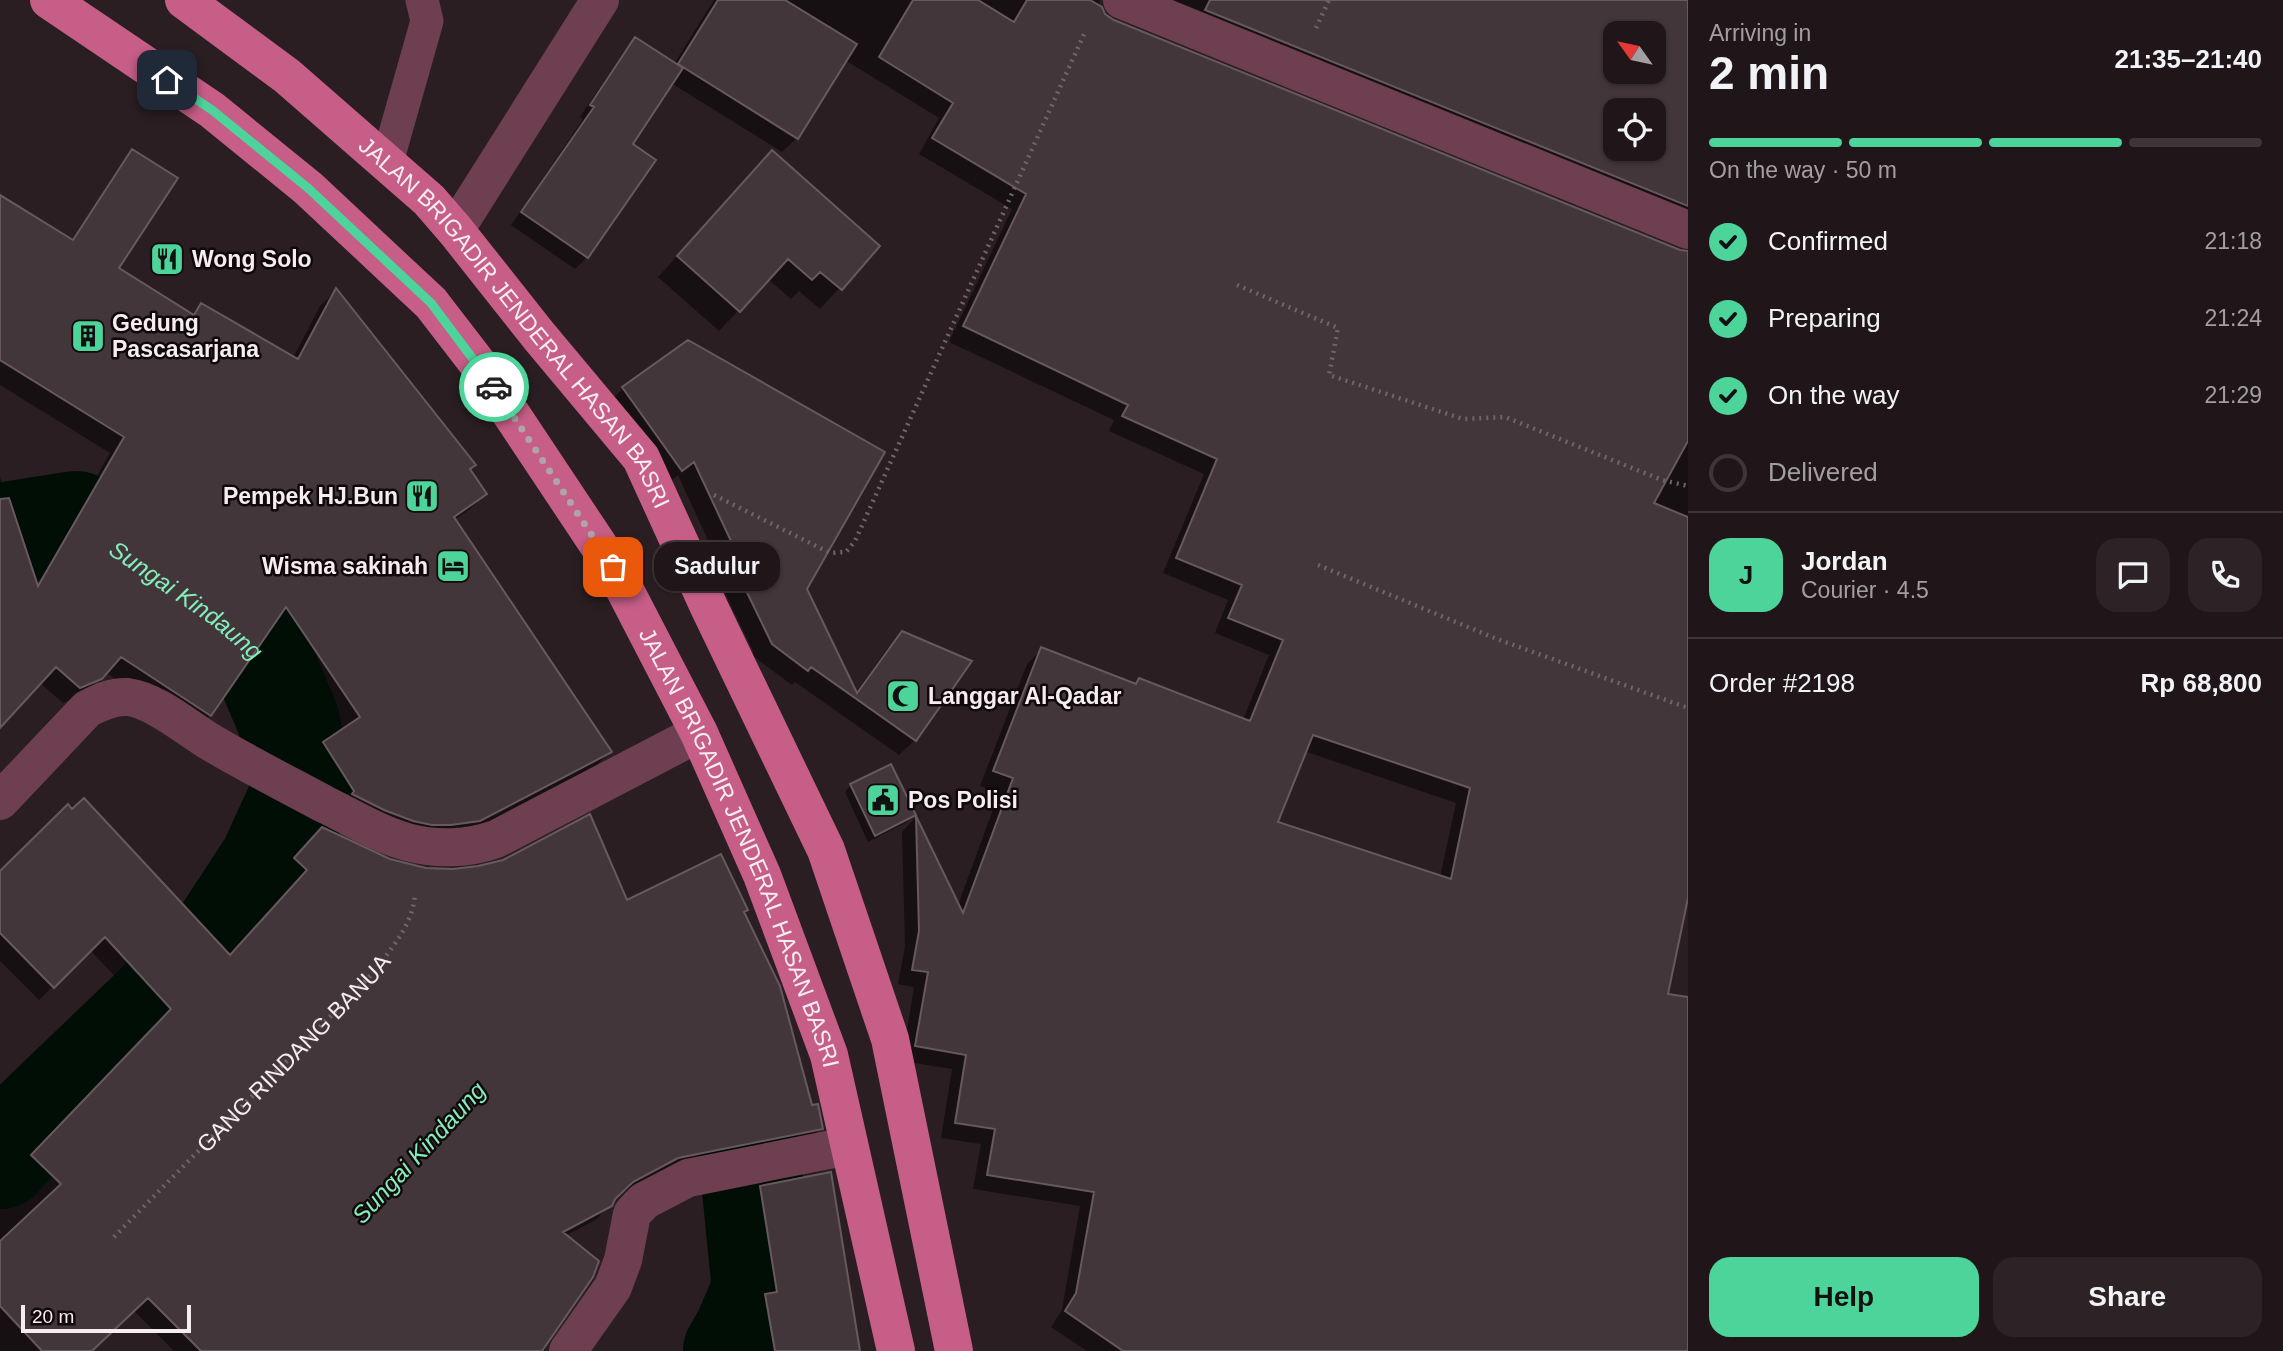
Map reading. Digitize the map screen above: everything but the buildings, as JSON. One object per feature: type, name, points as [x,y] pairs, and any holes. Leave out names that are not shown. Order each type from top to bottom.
[{"type":"highway","name":"JALAN BRIGADIR JENDERAL HASAN BASRI","points":[[188,1],[287,76],[429,201],[641,458],[826,850],[890,1040],[954,1351]]},
{"type":"highway","name":"JALAN BRIGADIR JENDERAL HASAN BASRI","points":[[73,6],[212,110],[308,188],[431,303],[478,364],[613,567],[699,733],[762,875],[829,1055],[896,1351]]},
{"type":"street","points":[[455,230],[600,0]]},
{"type":"street","points":[[1122,0],[1688,229]]},
{"type":"street","points":[[0,801],[87,709],[99,702],[116,698],[130,697],[149,703],[243,762],[359,822],[407,842],[440,848],[480,844],[496,839],[699,733]]},
{"type":"street","points":[[568,1351],[613,1287],[623,1260],[632,1214],[644,1201],[688,1178],[848,1146]]},
{"type":"lane","points":[[387,162],[427,21],[422,0]]},
{"type":"path","points":[[712,494],[830,553],[846,552],[855,541],[1088,25]]},
{"type":"path","points":[[1237,285],[1338,328],[1329,375],[1463,419],[1505,417],[1662,480],[1688,486]]},
{"type":"path","points":[[1318,565],[1497,639],[1688,708]]},
{"type":"path","name":"GANG RINDANG BANUA","points":[[114,1237],[374,972],[407,927],[414,908],[415,892],[407,842]]},
{"type":"waterway","name":"Sungai Kindaung","points":[[0,534],[76,522],[217,619],[262,658],[289,722],[302,793],[270,863],[211,953],[0,1158]]},
{"type":"waterway","name":"Sungai Kindaung","points":[[713,1053],[731,1095],[749,1149],[763,1290],[734,1351]]},
{"type":"way so far","points":[[494,387],[613,567]]},
{"type":"place","name":"Wong Solo","points":[[167,259]]},
{"type":"place","name":"Gedung Pascasarjana","points":[[88,336]]},
{"type":"place","name":"Pempek HJ.Bun","points":[[422,496]]},
{"type":"place","name":"Wisma sakinah","points":[[453,566]]},
{"type":"place","name":"Sadulur","points":[[613,567]]},
{"type":"place","name":"Langgar Al-Qadar","points":[[903,696]]},
{"type":"place","name":"Pos Polisi","points":[[883,800]]},
{"type":"route","points":[[167,80],[212,110],[308,188],[431,303],[494,387]]}]
